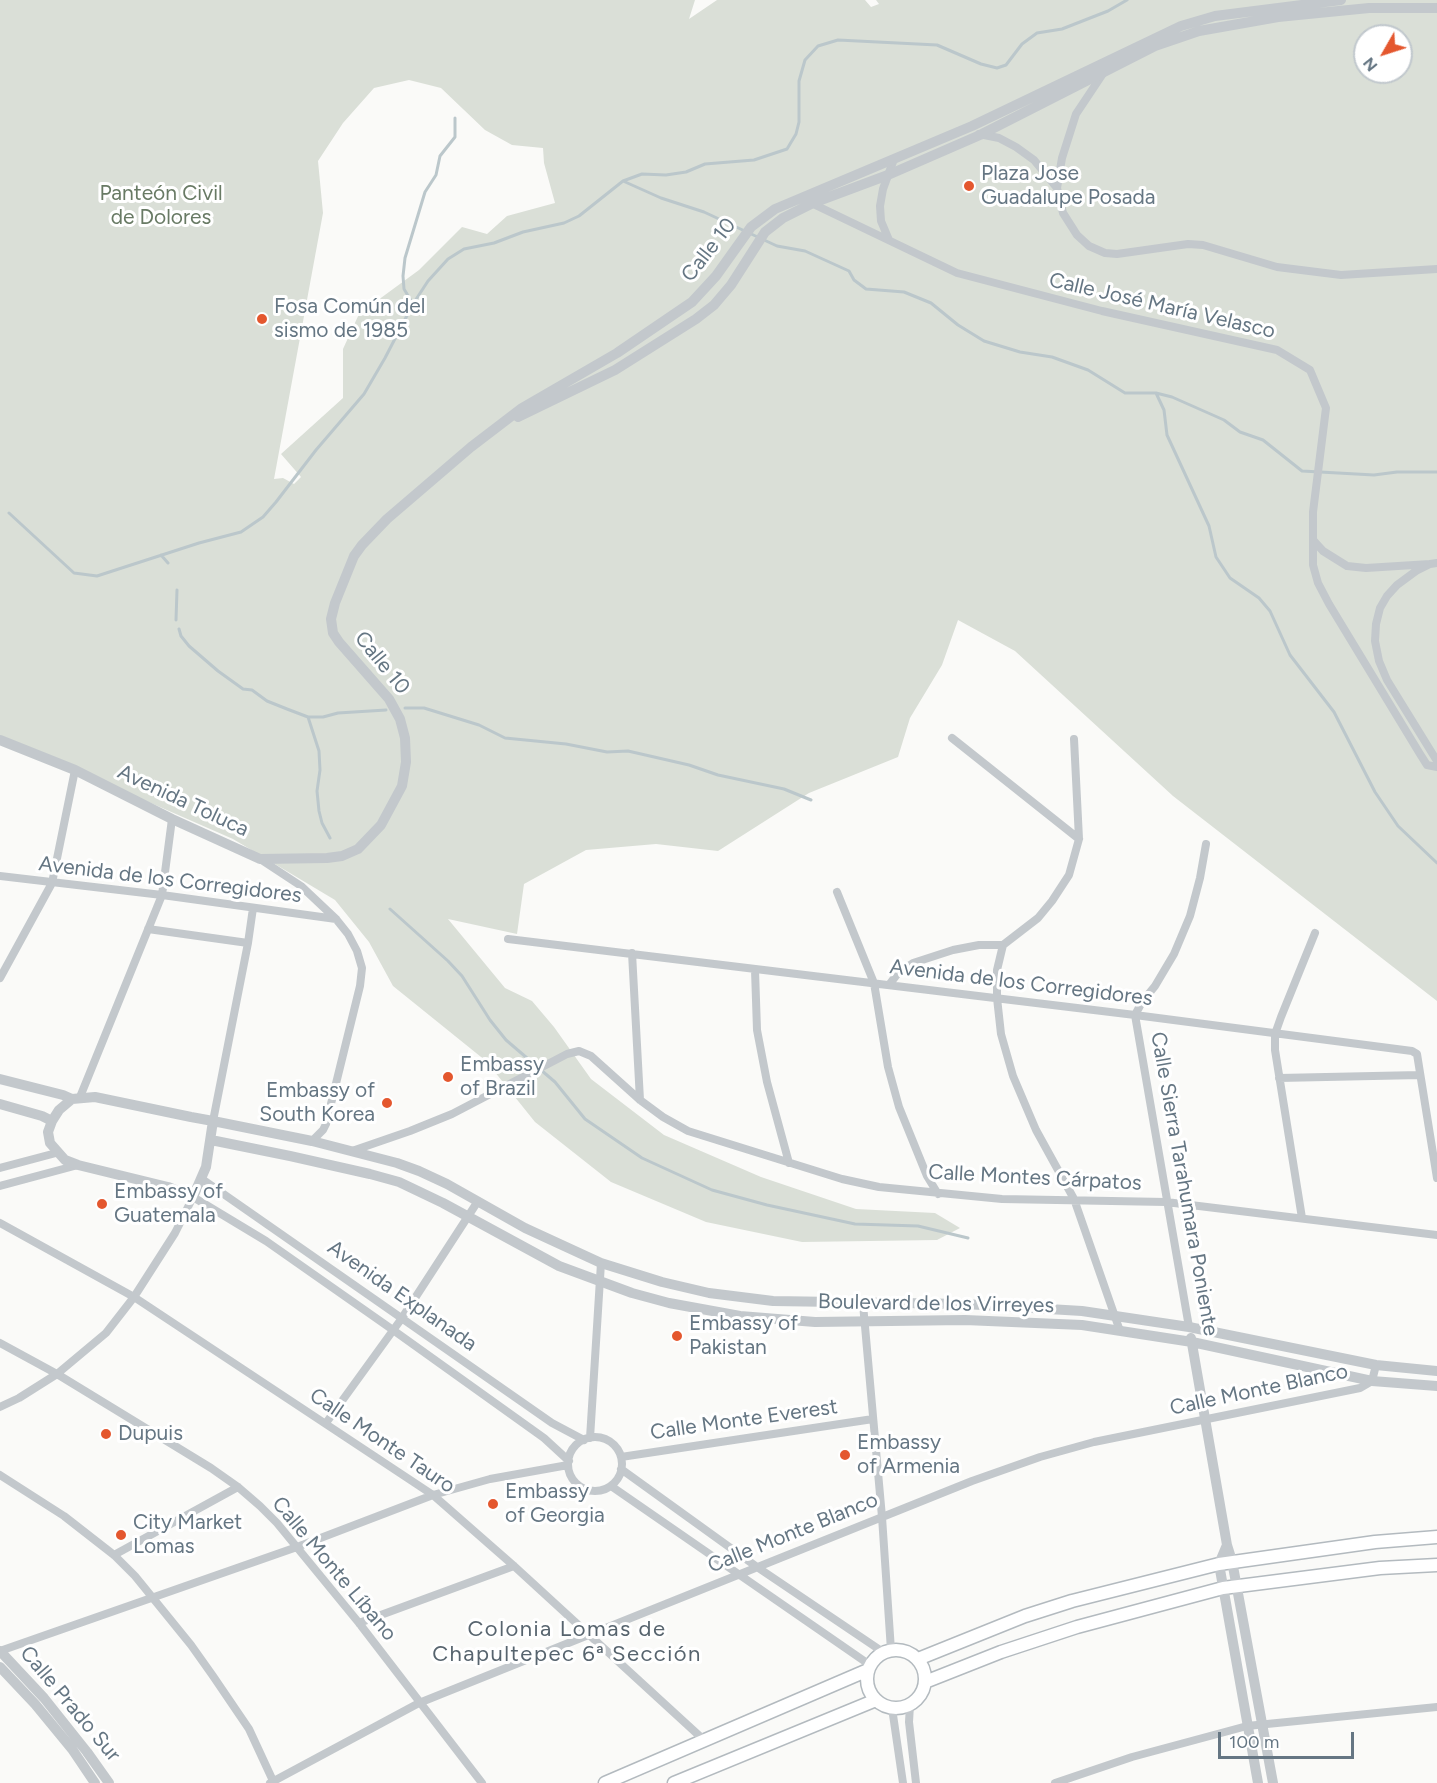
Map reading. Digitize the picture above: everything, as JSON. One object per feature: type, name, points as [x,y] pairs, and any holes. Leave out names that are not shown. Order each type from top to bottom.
[{"type":"main road","points":[[918,1659],[1072,1601],[1219,1564],[1375,1542],[1437,1538]]},
{"type":"main road","points":[[925,1682],[1001,1652],[1077,1627],[1223,1588],[1380,1568],[1437,1565]]},
{"type":"main road","points":[[604,1783],[869,1668],[887,1651],[906,1651],[918,1659],[925,1682],[923,1691],[910,1705],[892,1708],[876,1700],[869,1691],[867,1681],[869,1668]]},
{"type":"main road","points":[[674,1783],[876,1700]]},
{"type":"street","name":"Calle 10","points":[[260,859],[342,856],[358,849],[381,825],[402,786],[406,762],[405,738],[400,719],[389,699],[339,642],[333,633],[331,619],[354,556],[362,545],[387,519],[471,447],[522,408],[617,353],[692,302],[716,276],[748,231],[766,214],[801,197],[972,126],[1181,26],[1215,16],[1341,0]]},
{"type":"street","name":"Calle 10","points":[[504,423],[615,370],[696,320],[714,305],[731,285],[762,236],[783,218],[813,203],[888,175],[980,135],[1155,46],[1199,31],[1289,15],[1369,8],[1437,8]]},
{"type":"street","points":[[1105,71],[1076,114],[1062,159],[1058,188],[1063,213],[1077,235],[1089,246],[1105,253],[1117,254],[1188,244],[1203,245],[1277,267],[1341,275],[1437,270]]},
{"type":"street","points":[[972,126],[980,135],[999,138],[1016,147],[1034,160],[1058,188]]},
{"type":"street","points":[[890,240],[879,214],[881,197],[894,159]]},
{"type":"street","name":"Calle José María Velasco","points":[[801,197],[963,275],[1122,316],[1276,350],[1310,370],[1326,408],[1312,540],[1313,565],[1318,583],[1427,765],[1437,766]]},
{"type":"street","points":[[1312,540],[1323,551],[1347,566],[1366,568],[1434,563]]},
{"type":"street","points":[[1434,563],[1397,585],[1387,596],[1380,608],[1375,641],[1379,661],[1387,680],[1437,762]]},
{"type":"street","points":[[952,738],[1079,839]]},
{"type":"street","points":[[1074,739],[1079,839],[1069,875],[1038,918],[1004,945],[997,970],[997,998],[1001,1034],[1013,1076],[1036,1130],[1074,1199],[1120,1331]]},
{"type":"street","name":"Avenida Toluca","points":[[0,740],[75,770],[172,819],[260,859],[301,886],[336,919],[348,934],[357,951],[362,968],[361,977],[326,1124],[323,1131],[312,1141]]},
{"type":"street","points":[[0,978],[52,883],[75,770]]},
{"type":"street","points":[[172,819],[162,895],[76,1098],[60,1110],[48,1132],[50,1143],[56,1153],[78,1166],[168,1187],[193,1197]]},
{"type":"street","name":"Calle Sierra Tarahumara Poniente","points":[[1206,844],[1200,878],[1186,926],[1164,970],[1135,1015],[1227,1545],[1273,1783]]},
{"type":"street","name":"Avenida de los Corregidores","points":[[0,876],[336,919]]},
{"type":"street","points":[[837,892],[874,983],[888,1067],[899,1107],[927,1176],[938,1194]]},
{"type":"street","points":[[0,1407],[28,1394],[57,1374],[87,1351],[106,1332],[134,1297],[178,1228],[202,1179],[209,1154],[213,1121],[253,908]]},
{"type":"street","points":[[148,929],[248,943]]},
{"type":"street","points":[[1302,1218],[1279,1078],[1275,1034],[1315,933]]},
{"type":"street","name":"Avenida de los Corregidores","points":[[508,939],[1406,1050],[1417,1054],[1420,1075]]},
{"type":"street","points":[[889,985],[898,973],[913,963],[953,950],[979,945],[1004,945]]},
{"type":"street","points":[[632,953],[640,1100]]},
{"type":"street","points":[[755,970],[759,1040],[767,1082],[789,1163]]},
{"type":"street","name":"Calle Montes Cárpatos","points":[[351,1151],[452,1114],[567,1054],[579,1051],[591,1056],[640,1100],[663,1117],[688,1131],[821,1173],[879,1187],[1002,1199],[1166,1202],[1437,1235]]},
{"type":"street","points":[[1279,1078],[1420,1075],[1437,1178]]},
{"type":"street","points":[[0,1079],[76,1098]]},
{"type":"street","name":"Boulevard de los Virreyes","points":[[76,1098],[95,1097],[312,1141],[419,1171],[525,1228],[601,1263],[662,1282],[730,1296],[773,1301],[965,1304],[1082,1311],[1189,1327],[1376,1365],[1437,1371]]},
{"type":"street","points":[[0,1104],[52,1121]]},
{"type":"street","name":"Boulevard de los Virreyes","points":[[211,1140],[380,1176],[416,1189],[559,1266],[669,1303],[740,1316],[815,1322],[965,1320],[1082,1325],[1192,1342],[1372,1381],[1437,1386]]},
{"type":"street","points":[[0,1168],[56,1153]]},
{"type":"street","points":[[0,1186],[78,1166]]},
{"type":"street","name":"Avenida Explanada","points":[[202,1179],[552,1423],[587,1439]]},
{"type":"street","name":"Avenida Explanada","points":[[193,1197],[266,1241],[393,1330],[544,1438],[568,1463]]},
{"type":"street","points":[[326,1423],[402,1318],[478,1201]]},
{"type":"street","name":"Calle Monte Tauro","points":[[0,1223],[134,1297],[433,1495],[705,1741]]},
{"type":"street","points":[[587,1439],[601,1263]]},
{"type":"street","points":[[863,1304],[882,1517],[887,1651]]},
{"type":"street","name":"Calle Monte Líbano","points":[[0,1344],[57,1374],[238,1487],[297,1547],[359,1623],[482,1783]]},
{"type":"street","name":"Calle Monte Blanco","points":[[273,1782],[419,1703],[972,1481],[1040,1457],[1094,1442],[1360,1388],[1372,1381],[1376,1365]]},
{"type":"street","name":"Calle Monte Everest","points":[[621,1457],[873,1419]]},
{"type":"street","points":[[587,1439],[605,1440],[612,1444],[621,1457],[618,1478],[604,1490],[588,1490],[574,1481],[568,1463],[572,1450],[587,1439]]},
{"type":"street","points":[[0,1651],[297,1547],[433,1495],[490,1479],[568,1463]]},
{"type":"street","points":[[621,1469],[757,1567],[887,1651]]},
{"type":"street","points":[[0,1475],[64,1516],[114,1555],[153,1598],[191,1645],[249,1730],[273,1782]]},
{"type":"street","points":[[611,1486],[869,1668]]},
{"type":"street","points":[[114,1555],[238,1487]]},
{"type":"street","points":[[1227,1545],[1219,1564],[1258,1783]]},
{"type":"street","points":[[359,1623],[514,1566]]},
{"type":"street","name":"Calle Prado Sur","points":[[0,1651],[40,1701],[87,1752],[109,1783]]},
{"type":"street","name":"Calle Prado Sur","points":[[0,1667],[40,1701],[95,1783]]},
{"type":"street","points":[[910,1705],[909,1722],[916,1783]]},
{"type":"street","points":[[1055,1783],[1132,1757],[1247,1726],[1437,1707]]},
{"type":"street","points":[[892,1708],[903,1783]]},
{"type":"green space","name":"Panteón Civil de Dolores","points":[[0,0],[695,0],[689,19],[717,0],[865,0],[871,7],[879,4],[876,0],[1437,0],[1437,1001],[1173,796],[1015,651],[958,620],[942,665],[910,718],[898,757],[809,793],[718,851],[656,844],[586,850],[524,884],[517,934],[448,919],[505,988],[532,1001],[554,1027],[591,1079],[664,1135],[761,1177],[856,1209],[935,1213],[960,1228],[937,1240],[802,1242],[706,1222],[611,1182],[535,1122],[486,1061],[393,986],[369,942],[335,900],[233,839],[0,737]],"holes":[[[409,80],[441,88],[485,130],[512,145],[543,148],[544,163],[555,203],[507,216],[487,234],[462,227],[419,270],[359,314],[343,349],[343,398],[281,454],[301,477],[294,484],[283,478],[274,479],[323,213],[318,161],[343,123],[374,88]]]},
{"type":"waterway","points":[[9,513],[74,573],[97,576],[241,532],[263,517],[364,394],[428,281],[448,259],[464,249],[564,223],[579,216],[623,181],[642,174],[666,175],[686,172],[705,164],[754,160],[787,149],[796,134],[799,122],[799,81],[805,60],[818,46],[838,40],[937,45],[981,64],[997,68],[1006,65],[1022,44],[1037,33],[1062,29],[1108,11],[1127,0]]},
{"type":"waterway","points":[[413,304],[404,289],[405,258],[425,192],[436,175],[440,156],[455,137],[455,118]]},
{"type":"waterway","points":[[623,181],[661,198],[704,212],[777,246],[805,251],[849,271],[854,280],[866,289],[904,292],[931,303],[958,325],[984,341],[1020,352],[1052,357],[1088,370],[1125,393],[1156,393],[1172,397],[1224,420],[1240,432],[1263,440],[1302,471],[1374,475],[1397,472],[1437,472]]},
{"type":"waterway","points":[[1156,393],[1164,410],[1167,435],[1209,526],[1216,557],[1230,578],[1259,598],[1270,611],[1290,655],[1334,712],[1375,792],[1398,826],[1437,863]]},
{"type":"waterway","points":[[161,555],[168,563]]},
{"type":"waterway","points":[[176,620],[177,590]]},
{"type":"waterway","points":[[179,629],[181,636],[189,646],[218,671],[243,689],[252,690],[267,701],[287,709],[308,717],[386,710]]},
{"type":"waterway","points":[[405,708],[424,708],[479,725],[505,738],[566,744],[607,752],[628,751],[689,765],[718,775],[784,789],[811,800]]},
{"type":"waterway","points":[[308,717],[319,751],[320,770],[317,791],[319,811],[330,838]]},
{"type":"waterway","points":[[390,909],[462,976],[490,1020],[506,1040],[555,1082],[585,1119],[642,1158],[712,1190],[767,1205],[855,1224],[918,1226],[968,1238]]},
{"type":"place","name":"Plaza Jose Guadalupe Posada","points":[[969,186]]},
{"type":"place","name":"Fosa Común del sismo de 1985","points":[[262,319]]},
{"type":"place","name":"Embassy of Brazil","points":[[448,1077]]},
{"type":"place","name":"Embassy of South Korea","points":[[387,1103]]},
{"type":"place","name":"Embassy of Guatemala","points":[[102,1204]]},
{"type":"place","name":"Embassy of Pakistan","points":[[677,1336]]},
{"type":"place","name":"Dupuis","points":[[106,1434]]},
{"type":"place","name":"Embassy of Armenia","points":[[845,1455]]},
{"type":"place","name":"Embassy of Georgia","points":[[493,1504]]},
{"type":"place","name":"City Market Lomas","points":[[121,1535]]},
{"type":"district","name":"Colonia Lomas de Chapultepec 6ª Sección","points":[[567,1643]]}]
